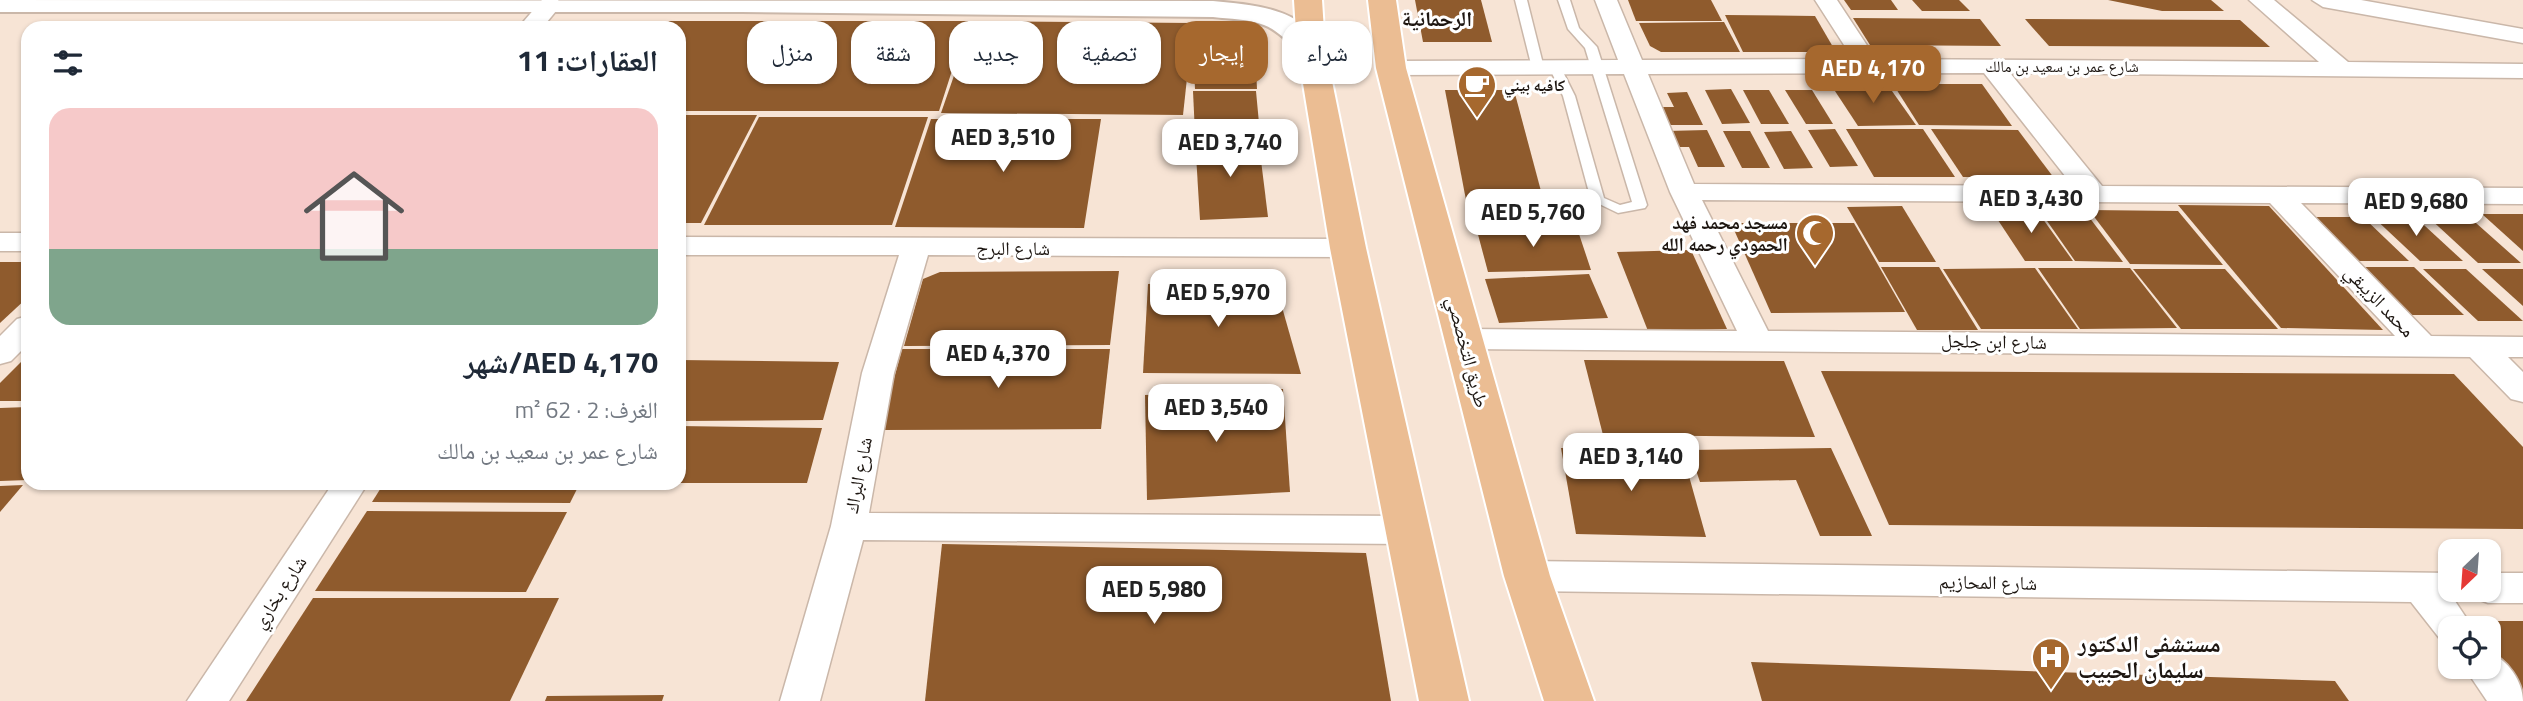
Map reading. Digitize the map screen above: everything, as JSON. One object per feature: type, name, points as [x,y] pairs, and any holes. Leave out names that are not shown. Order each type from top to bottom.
[{"type":"main road","points":[[1308,0],[1309,21]]},
{"type":"main road","name":"طريق التخصصي","points":[[1382,0],[1391,68],[1527,576],[1569,701]]},
{"type":"main road","points":[[1318,84],[1348,248],[1444,701]]},
{"type":"street","points":[[1213,9],[1230,7],[1245,0]]},
{"type":"street","points":[[1606,0],[1684,192],[1756,339]]},
{"type":"street","points":[[1826,0],[1869,66]]},
{"type":"street","points":[[2260,0],[2342,69]]},
{"type":"street","points":[[2323,0],[2523,36]]},
{"type":"street","points":[[0,4],[1213,9],[1269,16],[1282,22]]},
{"type":"street","points":[[536,21],[550,5]]},
{"type":"street","points":[[1991,66],[2094,194]]},
{"type":"street","name":"شارع عمر بن سعيد بن مالك","points":[[1391,68],[1991,66],[2342,69],[2518,74]]},
{"type":"street","points":[[1684,192],[2523,196]]},
{"type":"street","name":"محمد الزيبقي","points":[[2279,196],[2422,345]]},
{"type":"street","points":[[0,242],[21,242]]},
{"type":"street","name":"شارع البرج","points":[[686,246],[1348,248]]},
{"type":"street","name":"شارع البراك","points":[[800,701],[849,526],[878,373],[916,248]]},
{"type":"street","points":[[0,354],[21,333]]},
{"type":"street","name":"شارع ابن جلجل","points":[[1464,339],[1756,339],[2523,347]]},
{"type":"street","points":[[2479,347],[2523,391]]},
{"type":"street","name":"شارع بخاري","points":[[208,701],[346,490]]},
{"type":"street","points":[[849,526],[1409,530]]},
{"type":"street","name":"شارع المحازيم","points":[[1527,576],[2436,587]]},
{"type":"street","points":[[2436,587],[2449,616]]},
{"type":"street","points":[[2501,588],[2523,588]]},
{"type":"street","points":[[2494,679],[2511,701]]},
{"type":"lane","points":[[1521,0],[1547,69],[1569,96],[1598,200],[1618,209],[1640,205],[1591,47],[1574,29],[1564,0]]},
{"type":"building","points":[[1415,0],[1481,0],[1492,42],[1423,42]]},
{"type":"building","points":[[1628,0],[1711,0],[1722,21],[1636,21]]},
{"type":"building","points":[[1844,0],[1891,0],[1898,10],[1851,10]]},
{"type":"building","points":[[1912,0],[1959,0],[1970,11],[1922,11]]},
{"type":"building","points":[[2108,0],[2211,0],[2224,11],[2162,11]]},
{"type":"building","points":[[1725,15],[1815,16],[1833,47],[1825,52],[1743,52]]},
{"type":"building","points":[[1853,18],[1980,19],[2001,46],[1870,45]]},
{"type":"building","points":[[2025,19],[2240,20],[2270,47],[2049,46]]},
{"type":"building","points":[[686,21],[747,21],[747,84],[837,84],[837,21],[851,21],[851,84],[935,84],[935,21],[949,21],[949,80],[939,111],[686,111]]},
{"type":"building","points":[[1043,22],[1057,22],[1057,84],[1161,84],[1161,23],[1175,23],[1175,84],[1186,84],[1183,115],[941,113],[951,84],[1043,84]]},
{"type":"building","points":[[1724,22],[1740,52],[1661,52],[1650,46],[1639,23]]},
{"type":"building","points":[[1195,84],[1257,84],[1257,89],[1195,89]]},
{"type":"building","points":[[1887,84],[1916,125],[1858,126],[1831,85]]},
{"type":"building","points":[[1893,84],[1982,84],[2012,126],[1919,125]]},
{"type":"building","points":[[1731,89],[1750,123],[1722,124],[1705,90]]},
{"type":"building","points":[[1445,90],[1514,90],[1549,221],[1470,221]]},
{"type":"building","points":[[1743,90],[1769,90],[1789,124],[1761,124]]},
{"type":"building","points":[[1785,90],[1812,90],[1833,124],[1806,124]]},
{"type":"building","points":[[1193,91],[1256,91],[1260,134],[1195,134]]},
{"type":"building","points":[[1687,92],[1703,125],[1664,125],[1656,107],[1674,107],[1667,93]]},
{"type":"building","points":[[686,115],[757,115],[701,223],[686,223]]},
{"type":"building","points":[[759,117],[928,117],[892,225],[704,225]]},
{"type":"building","points":[[931,119],[1101,119],[1084,228],[895,227]]},
{"type":"building","points":[[1835,129],[1858,166],[1830,167],[1808,130]]},
{"type":"building","points":[[1846,129],[1923,129],[1955,177],[1874,177]]},
{"type":"building","points":[[1931,129],[2018,130],[2054,178],[1963,177]]},
{"type":"building","points":[[1707,130],[1725,167],[1698,167],[1689,147],[1674,147],[1667,131]]},
{"type":"building","points":[[1723,131],[1750,131],[1770,168],[1742,168]]},
{"type":"building","points":[[1791,131],[1813,168],[1784,169],[1764,132]]},
{"type":"building","points":[[1258,136],[1268,217],[1200,220],[1195,139]]},
{"type":"building","points":[[2178,205],[2269,206],[2383,330],[2281,328]]},
{"type":"building","points":[[1902,206],[1936,262],[1879,262],[1847,207]]},
{"type":"building","points":[[1990,208],[2035,208],[2073,261],[2025,261]]},
{"type":"building","points":[[2038,208],[2083,209],[2123,262],[2075,261]]},
{"type":"building","points":[[2089,210],[2178,211],[2223,265],[2130,264]]},
{"type":"building","points":[[2370,214],[2412,214],[2463,261],[2420,261]]},
{"type":"building","points":[[2482,214],[2523,214],[2523,251]]},
{"type":"building","points":[[2426,215],[2467,215],[2521,263],[2478,263]]},
{"type":"building","points":[[2305,217],[2363,217],[2409,261],[2348,261]]},
{"type":"building","name":"مسجد محمد فهد الحمودي رحمه الله","points":[[1731,223],[1854,223],[1905,312],[1771,313]]},
{"type":"building","points":[[1576,225],[1591,270],[1488,272],[1476,227]]},
{"type":"building","points":[[1691,250],[1727,329],[1648,331],[1617,252]]},
{"type":"building","points":[[0,262],[21,262],[21,304],[0,323]]},
{"type":"building","points":[[1881,267],[1939,267],[1978,330],[1917,330]]},
{"type":"building","points":[[2353,267],[2414,267],[2464,315],[2400,315]]},
{"type":"building","points":[[2035,268],[2078,329],[1981,329],[1943,269]]},
{"type":"building","points":[[2038,268],[2130,268],[2177,328],[2080,329]]},
{"type":"building","points":[[2133,269],[2225,269],[2278,329],[2181,329]]},
{"type":"building","points":[[2423,269],[2466,269],[2523,321],[2478,321]]},
{"type":"building","points":[[2482,269],[2523,269],[2523,306]]},
{"type":"building","points":[[1119,271],[1110,345],[904,346],[923,279],[940,272]]},
{"type":"building","points":[[1589,274],[1608,318],[1499,323],[1485,279]]},
{"type":"building","points":[[1274,279],[1301,374],[1143,373],[1148,284]]},
{"type":"building","points":[[902,349],[1110,349],[1101,429],[880,430]]},
{"type":"building","points":[[686,360],[839,362],[823,420],[686,421]]},
{"type":"building","points":[[1584,360],[1784,361],[1815,437],[1603,435]]},
{"type":"building","points":[[21,362],[21,401],[0,401],[0,383]]},
{"type":"building","points":[[1821,371],[2454,374],[2523,447],[2523,529],[1889,525]]},
{"type":"building","points":[[1283,389],[1290,492],[1147,500],[1145,395]]},
{"type":"building","points":[[21,407],[21,480],[0,481],[0,408]]},
{"type":"building","points":[[686,426],[822,428],[807,483],[686,483]]},
{"type":"building","points":[[1561,448],[1682,451],[1706,537],[1576,534]]},
{"type":"building","points":[[1831,448],[1872,536],[1820,536],[1796,480],[1700,482],[1689,450]]},
{"type":"building","points":[[21,485],[0,512],[0,486]]},
{"type":"building","points":[[380,490],[576,490],[570,503],[372,502]]},
{"type":"building","points":[[367,511],[567,512],[526,592],[315,591]]},
{"type":"building","points":[[942,544],[1366,553],[1391,701],[925,701]]},
{"type":"building","points":[[313,598],[559,598],[510,701],[246,701]]},
{"type":"building","points":[[2501,621],[2523,621],[2523,701],[2501,675]]},
{"type":"building","name":"مستشفى الدكتور سليمان الحبيب","points":[[1751,662],[2335,681],[2349,701],[1762,701]]},
{"type":"building","points":[[664,695],[662,701],[545,701],[547,696]]},
{"type":"place","name":"كافيه بيني","points":[[1477,119]]},
{"type":"place","name":"مسجد محمد فهد الحمودي رحمه الله","points":[[1815,267]]},
{"type":"place","name":"مستشفى الدكتور سليمان الحبيب","points":[[2051,691]]},
{"type":"district","name":"الرحمانية","points":[[1437,19]]}]
